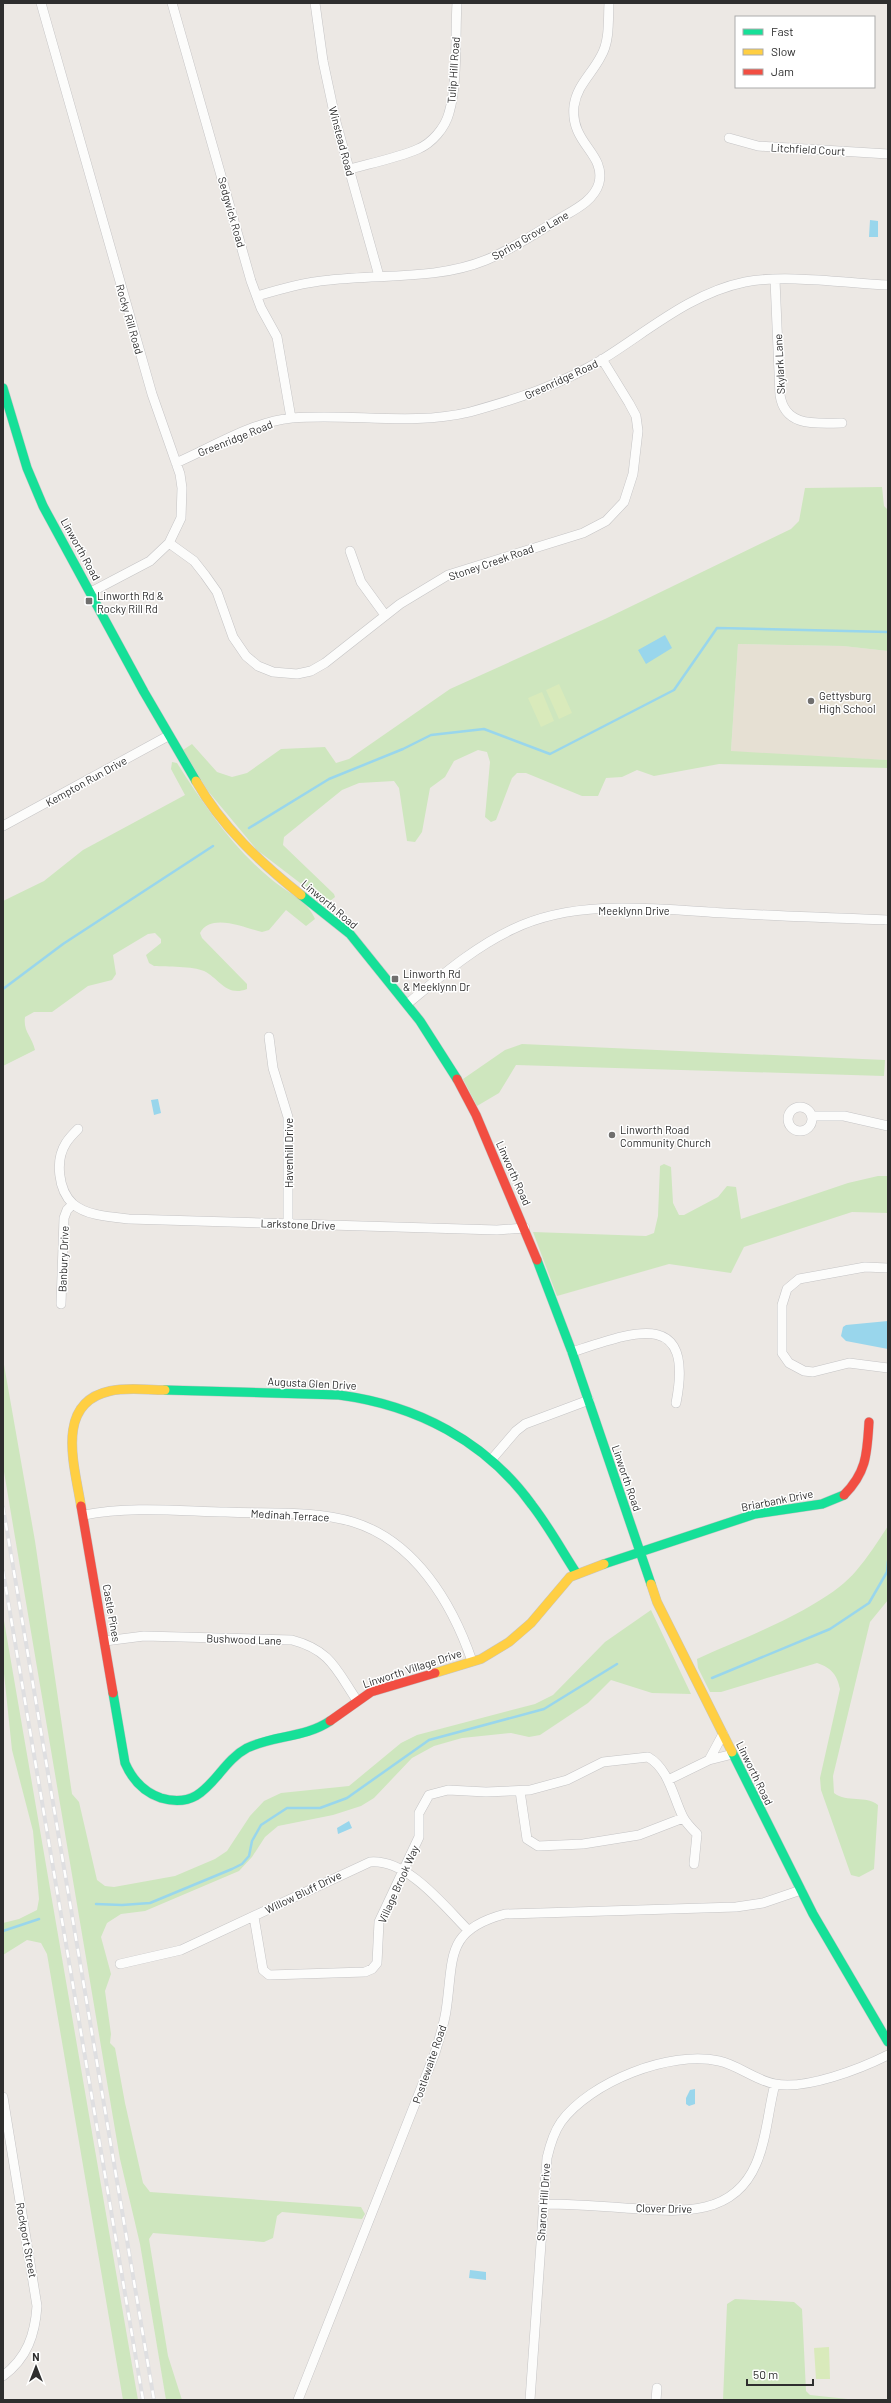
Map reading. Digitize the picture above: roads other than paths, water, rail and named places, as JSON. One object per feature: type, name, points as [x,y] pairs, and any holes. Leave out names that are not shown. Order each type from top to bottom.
[{"type":"main road","name":"Linworth Road","points":[[3,388],[27,468],[43,506],[168,736],[204,796],[239,841],[280,878],[350,934],[407,1004],[460,1084],[525,1228],[589,1400],[638,1551],[657,1602],[801,1890],[888,2042]]},
{"type":"main road","name":"Augusta Glen Drive","points":[[76,1414],[87,1400],[112,1390],[339,1395],[392,1406],[435,1422],[492,1459],[532,1504],[577,1574]]},
{"type":"main road","name":"Castle Pines","points":[[76,1414],[71,1429],[71,1446],[128,1771],[145,1791],[164,1799]]},
{"type":"main road","name":"Briarbank Drive","points":[[638,1551],[755,1514],[822,1504],[844,1495],[860,1477],[867,1454],[869,1422]]},
{"type":"main road","name":"Linworth Village Drive","points":[[164,1799],[189,1798],[201,1793],[244,1750],[254,1745],[320,1728],[356,1699],[386,1686],[472,1661],[494,1653],[531,1623],[565,1582],[577,1574],[638,1551]]},
{"type":"street","name":"Rocky Rill Road","points":[[41,3],[152,394],[180,474],[182,505],[181,518],[169,543],[150,561],[91,592]]},
{"type":"street","name":"Sedgwick Road","points":[[172,3],[257,296],[278,337],[291,418]]},
{"type":"street","name":"Winstead Road","points":[[315,3],[324,61],[336,122],[379,276]]},
{"type":"street","name":"Tulip Hill Road","points":[[350,170],[418,149],[432,140],[442,128],[449,114],[452,98],[457,3]]},
{"type":"street","name":"Spring Grove Lane","points":[[257,296],[285,287],[330,280],[447,271],[486,260],[536,233],[591,198],[599,183],[599,166],[575,127],[574,106],[576,94],[602,55],[606,45],[608,3]]},
{"type":"street","name":"Litchfield Court","points":[[729,138],[758,146],[888,154]]},
{"type":"street","name":"Greenridge Road","points":[[176,462],[267,423],[291,418],[418,418],[466,412],[531,394],[602,359],[678,310],[713,292],[745,282],[775,280],[888,285]]},
{"type":"street","name":"Skylark Lane","points":[[775,280],[780,395],[784,409],[794,419],[802,422],[842,423]]},
{"type":"street","name":"Stoney Creek Road","points":[[169,543],[194,562],[217,592],[233,637],[246,656],[258,666],[272,672],[297,674],[311,671],[325,663],[385,615],[448,576],[583,533],[606,521],[624,502],[633,474],[638,431],[636,416],[602,359]]},
{"type":"street","points":[[350,551],[355,572],[385,615]]},
{"type":"street","name":"Kempton Run Drive","points":[[3,826],[168,736]]},
{"type":"street","name":"Meeklynn Drive","points":[[407,1004],[452,968],[492,940],[514,928],[549,916],[589,910],[652,909],[888,920]]},
{"type":"street","name":"Havenhill Drive","points":[[269,1037],[273,1068],[288,1117],[288,1223]]},
{"type":"street","points":[[812,1116],[844,1116],[888,1126]]},
{"type":"street","points":[[73,1204],[66,1193],[59,1170],[66,1143],[78,1129]]},
{"type":"street","name":"Larkstone Drive","points":[[73,1204],[100,1216],[129,1219],[497,1230],[525,1228]]},
{"type":"street","name":"Banbury Drive","points":[[61,1304],[64,1218],[67,1210],[73,1204]]},
{"type":"street","points":[[888,1268],[865,1267],[810,1276],[792,1283],[786,1289],[782,1305],[781,1340],[782,1353],[789,1364],[804,1371],[813,1372],[849,1363],[888,1368]]},
{"type":"street","points":[[572,1352],[625,1335],[657,1335],[667,1339],[674,1345],[680,1361],[680,1382],[676,1404]]},
{"type":"street","points":[[492,1459],[516,1431],[525,1424],[589,1400]]},
{"type":"street","name":"Medinah Terrace","points":[[84,1515],[116,1510],[193,1511],[308,1515],[353,1522],[374,1530],[393,1542],[414,1559],[430,1579],[454,1617],[462,1632],[472,1661]]},
{"type":"street","name":"Bushwood Lane","points":[[105,1640],[144,1636],[292,1640],[312,1646],[328,1657],[356,1699]]},
{"type":"street","points":[[709,1760],[723,1734]]},
{"type":"street","points":[[668,1780],[709,1760],[733,1754]]},
{"type":"street","name":"Village Brook Way","points":[[254,1916],[263,1970],[269,1975],[366,1972],[372,1969],[377,1963],[379,1922],[419,1836],[419,1812],[429,1796],[448,1790],[520,1791],[567,1780],[603,1762],[643,1756],[653,1760],[668,1780],[683,1818],[697,1834],[694,1864]]},
{"type":"street","points":[[520,1791],[528,1839],[538,1846],[583,1844],[639,1835],[683,1818]]},
{"type":"street","name":"Willow Bluff Drive","points":[[120,1964],[181,1950],[363,1863],[378,1861],[404,1871],[424,1887],[468,1930]]},
{"type":"street","name":"Postlewaite Road","points":[[298,2400],[435,2053],[446,2014],[452,1959],[458,1944],[468,1930],[480,1922],[505,1914],[736,1907],[763,1902],[801,1890]]},
{"type":"street","name":"Sharon Hill Drive","points":[[530,2400],[547,2158],[552,2139],[561,2122],[575,2106],[593,2092],[621,2077],[659,2065],[685,2059],[720,2061],[775,2084],[804,2084],[842,2074],[888,2055]]},
{"type":"street","name":"Clover Drive","points":[[543,2204],[686,2211],[721,2201],[740,2188],[756,2165],[775,2084]]},
{"type":"street","name":"Rockport Street","points":[[3,2097],[7,2150],[37,2306],[32,2339],[24,2355],[4,2375]]},
{"type":"street","points":[[656,2400],[657,2388]]},
{"type":"water","points":[[870,220],[878,221],[878,237],[869,237]]},
{"type":"water","points":[[665,635],[672,648],[646,664],[638,650]]},
{"type":"water","points":[[158,1099],[161,1113],[154,1115],[151,1100]]},
{"type":"water","points":[[888,1321],[888,1349],[846,1341],[841,1336],[843,1327],[846,1325]]},
{"type":"water","points":[[349,1821],[352,1828],[338,1834],[337,1828]]},
{"type":"water","points":[[695,2089],[695,2104],[689,2106],[686,2104],[686,2098],[690,2090]]},
{"type":"water","points":[[470,2270],[486,2272],[486,2280],[469,2278]]},
{"type":"waterway","points":[[249,828],[329,779],[403,749],[431,735],[484,729],[550,754],[674,690],[717,628],[888,632]]},
{"type":"waterway","points":[[3,989],[63,944],[213,846]]},
{"type":"waterway","points":[[712,1678],[830,1629],[869,1603],[887,1572],[888,1561]]},
{"type":"waterway","points":[[96,1904],[122,1905],[150,1903],[232,1869],[242,1864],[249,1856],[252,1841],[261,1825],[287,1808],[320,1808],[347,1798],[429,1740],[544,1709],[617,1664]]},
{"type":"waterway","points":[[3,1931],[39,1919]]},
{"type":"railway","points":[[3,1507],[154,2400]]},
{"type":"railway","points":[[3,1571],[143,2400]]},
{"type":"place","name":"Linworth Rd & Rocky Rill Rd","points":[[89,601]]},
{"type":"place","name":"Gettysburg High School","points":[[811,701]]},
{"type":"place","name":"Linworth Rd & Meeklynn Dr","points":[[395,979]]},
{"type":"place","name":"Linworth Road Community Church","points":[[612,1135]]}]
